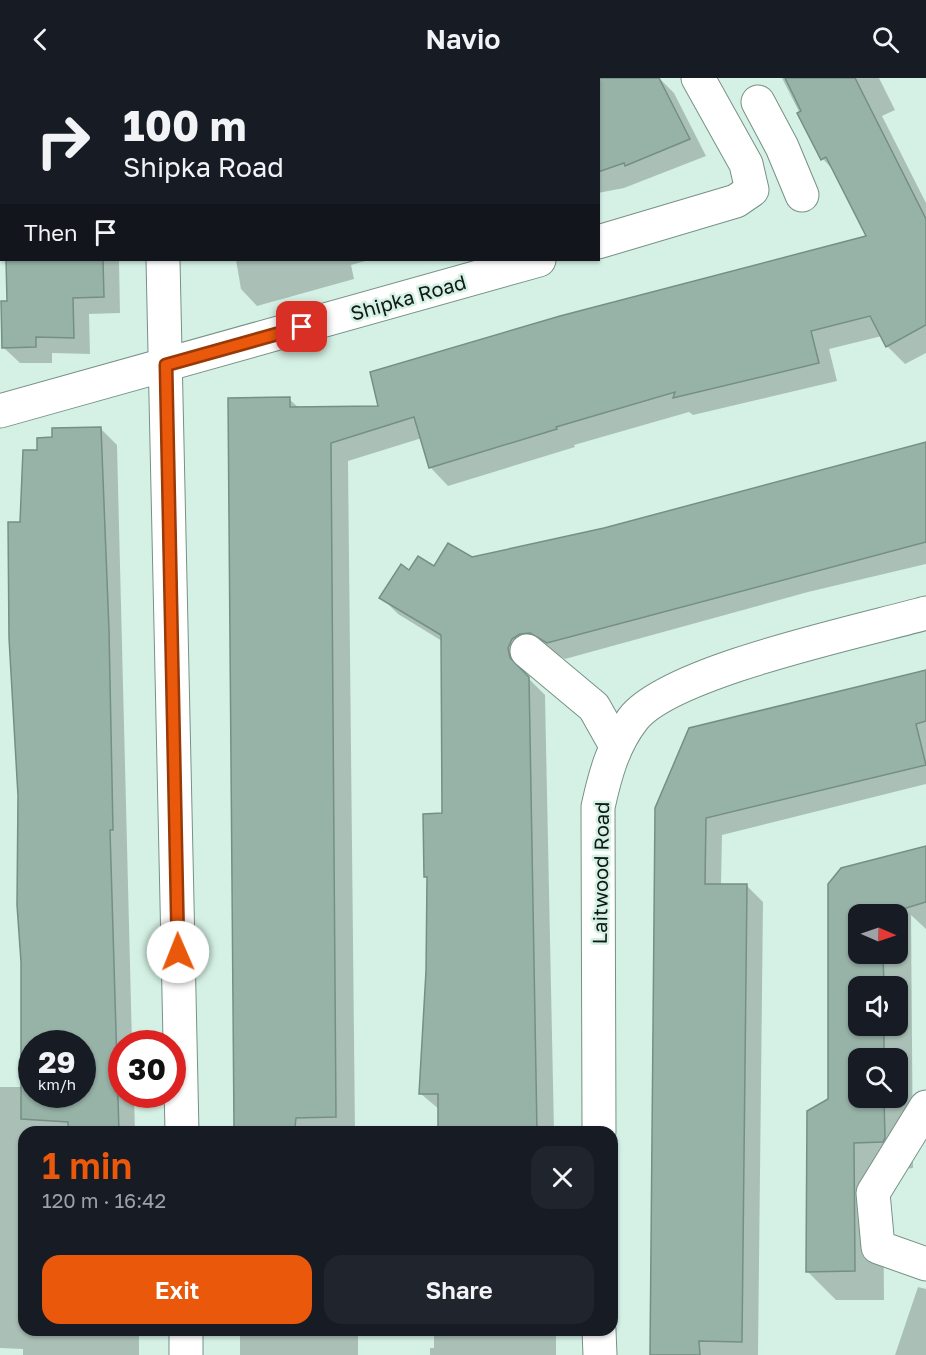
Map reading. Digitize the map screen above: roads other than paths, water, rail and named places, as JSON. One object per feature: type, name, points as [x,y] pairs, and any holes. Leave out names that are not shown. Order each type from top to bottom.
[{"type":"street","points":[[600,241],[736,201],[752,190],[746,164],[698,78]]},
{"type":"street","points":[[758,102],[782,147],[802,195]]},
{"type":"street","points":[[746,164],[782,147]]},
{"type":"street","points":[[163,261],[182,1126]]},
{"type":"street","name":"Shipka Road","points":[[0,411],[535,261]]},
{"type":"street","name":"Laitwood Road","points":[[599,1126],[598,807],[605,774],[616,746],[634,717],[662,696],[720,670],[926,613]]},
{"type":"street","points":[[527,651],[594,707],[616,746]]},
{"type":"street","points":[[926,1107],[873,1193],[878,1247],[926,1264]]},
{"type":"street","points":[[186,1336],[186,1355]]},
{"type":"street","points":[[599,1336],[600,1355]]}]
